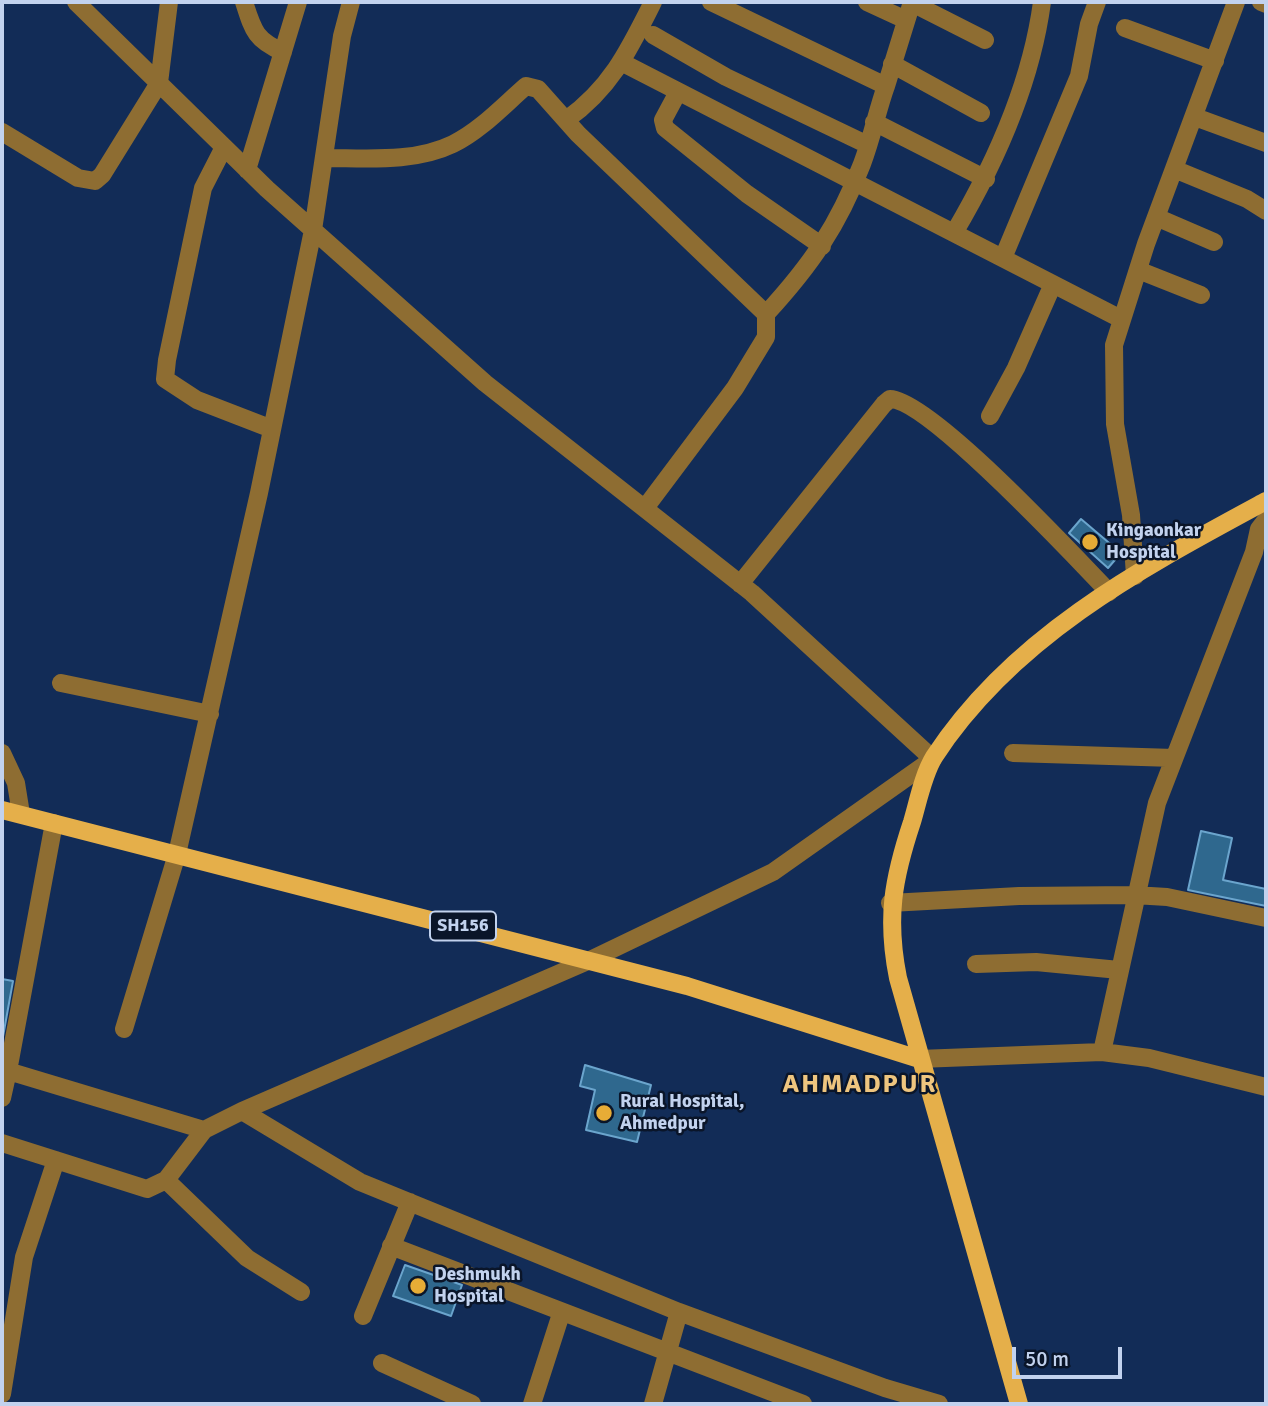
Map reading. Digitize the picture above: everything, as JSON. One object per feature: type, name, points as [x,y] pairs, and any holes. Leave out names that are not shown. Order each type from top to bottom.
[{"type":"main road","points":[[1019,1404],[919,1059],[891,941],[890,903],[899,860],[933,759],[993,681],[1067,618],[1266,502]]},
{"type":"main road","name":"SH156","points":[[2,810],[687,986],[919,1059]]},
{"type":"street","points":[[2,1143],[147,1189],[166,1180],[204,1130],[590,960],[773,872],[933,759],[740,584],[485,383],[247,170],[76,2]]},
{"type":"street","points":[[2,132],[78,178],[95,181],[102,175],[159,83],[169,2]]},
{"type":"street","points":[[244,2],[252,27],[262,43],[283,52]]},
{"type":"street","points":[[247,170],[298,2]]},
{"type":"street","points":[[124,1029],[177,854],[210,714],[313,230],[342,36],[351,2]]},
{"type":"street","points":[[566,120],[597,94],[622,63],[653,2]]},
{"type":"street","points":[[712,2],[739,8],[886,86]]},
{"type":"street","points":[[867,2],[910,8],[985,40]]},
{"type":"street","points":[[954,233],[986,179],[1030,64],[1042,2]]},
{"type":"street","points":[[1003,258],[1079,76],[1089,24],[1097,2]]},
{"type":"street","points":[[1135,576],[1131,515],[1115,424],[1114,345],[1156,217],[1236,2]]},
{"type":"street","points":[[1261,2],[1266,4]]},
{"type":"street","points":[[645,508],[735,388],[766,337],[766,314],[808,267],[822,246],[855,182],[910,8]]},
{"type":"street","points":[[1125,29],[1215,61]]},
{"type":"street","points":[[653,35],[726,76],[868,145]]},
{"type":"street","points":[[622,63],[1121,319]]},
{"type":"street","points":[[892,64],[981,113]]},
{"type":"street","points":[[324,158],[404,156],[432,152],[455,144],[526,86],[538,89],[566,120],[766,314]]},
{"type":"street","points":[[678,92],[663,120],[665,128],[756,201],[822,246]]},
{"type":"street","points":[[1195,117],[1266,143]]},
{"type":"street","points":[[874,122],[986,179]]},
{"type":"street","points":[[224,147],[203,188],[165,379],[197,400],[272,429]]},
{"type":"street","points":[[1174,169],[1247,199],[1266,211]]},
{"type":"street","points":[[1156,217],[1214,243]]},
{"type":"street","points":[[1138,270],[1201,295]]},
{"type":"street","points":[[990,416],[1016,369],[1053,284]]},
{"type":"street","points":[[740,584],[890,399],[898,400],[925,414],[1032,511],[1109,592]]},
{"type":"street","points":[[1102,1052],[1134,895],[1157,803],[1254,552],[1259,529],[1266,520]]},
{"type":"street","points":[[61,683],[210,714]]},
{"type":"street","points":[[2,753],[16,783],[21,814]]},
{"type":"street","points":[[1013,753],[1174,758]]},
{"type":"street","points":[[2,1098],[54,823]]},
{"type":"street","points":[[890,903],[1019,896],[1134,895],[1167,897],[1266,918]]},
{"type":"street","points":[[976,964],[1036,962],[1119,970]]},
{"type":"street","points":[[919,1059],[1102,1052],[1149,1058],[1266,1087]]},
{"type":"street","points":[[8,1071],[204,1130]]},
{"type":"street","points":[[242,1111],[360,1182],[679,1312],[885,1388],[939,1404]]},
{"type":"street","points":[[2,1394],[24,1257],[56,1160]]},
{"type":"street","points":[[166,1180],[247,1258],[301,1293]]},
{"type":"street","points":[[363,1317],[410,1202]]},
{"type":"street","points":[[391,1247],[561,1314],[668,1351],[771,1398],[803,1404]]},
{"type":"street","points":[[653,1404],[679,1312]]},
{"type":"street","points":[[532,1404],[561,1314]]},
{"type":"street","points":[[382,1363],[472,1404]]},
{"type":"building","points":[[1081,519],[1121,553],[1108,568],[1069,533]]},
{"type":"building","points":[[1201,831],[1232,838],[1223,880],[1266,889],[1266,906],[1188,890]]},
{"type":"building","points":[[2,979],[13,981],[2,1042]]},
{"type":"building","points":[[585,1065],[651,1085],[637,1142],[586,1130],[595,1090],[580,1086]]},
{"type":"building","points":[[405,1265],[462,1285],[451,1316],[393,1296]]},
{"type":"place","name":"Kingaonkar Hospital","points":[[1090,542]]},
{"type":"place","name":"Rural Hospital, Ahmedpur","points":[[604,1113]]},
{"type":"place","name":"Deshmukh Hospital","points":[[418,1286]]},
{"type":"district","name":"AHMADPUR","points":[[860,1085]]}]
